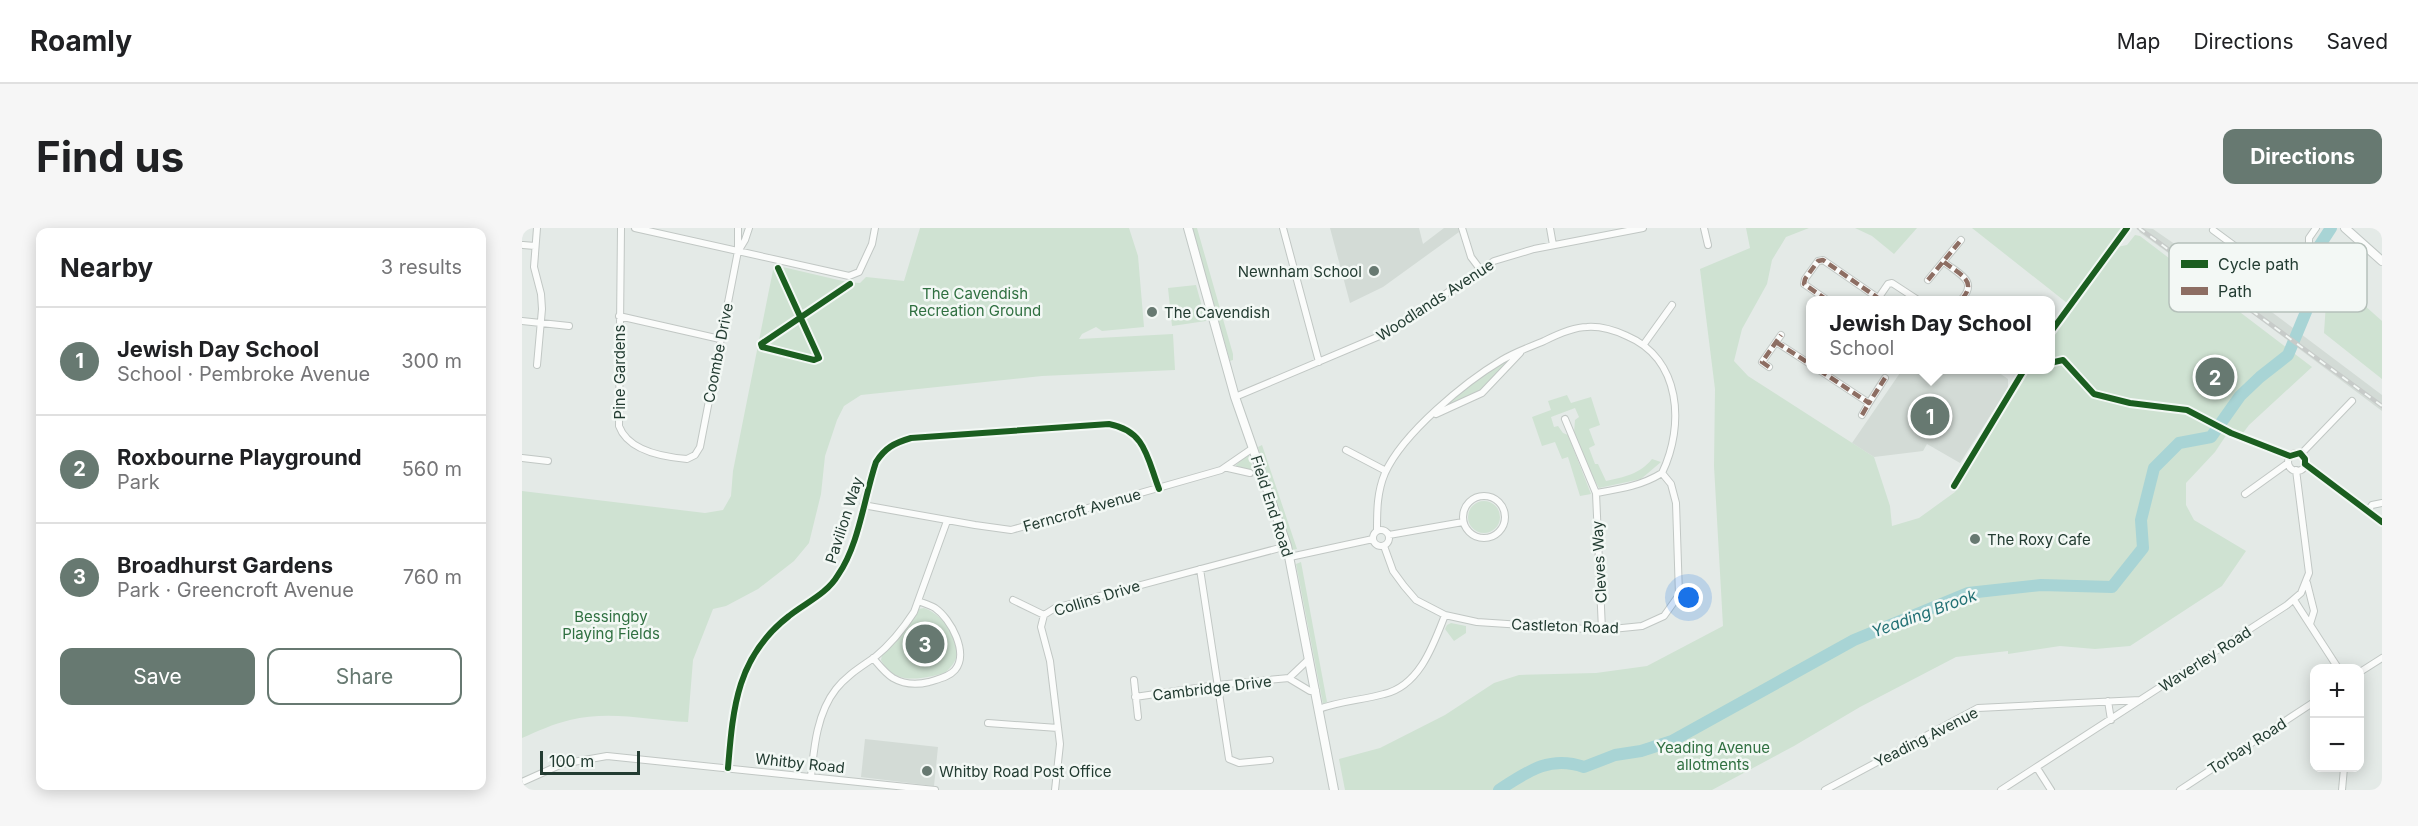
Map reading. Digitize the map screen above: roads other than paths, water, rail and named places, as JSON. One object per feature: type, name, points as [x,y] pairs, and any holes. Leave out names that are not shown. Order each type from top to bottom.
[{"type":"street","points":[[537,228],[534,267],[541,294],[542,323],[537,366]]},
{"type":"street","name":"Pine Gardens","points":[[621,228],[617,419],[621,433],[633,445],[640,448],[682,458],[695,455]]},
{"type":"street","points":[[635,228],[853,276],[859,272],[872,244],[875,228]]},
{"type":"street","name":"Coombe Drive","points":[[695,455],[700,447],[738,251],[738,228]]},
{"type":"street","name":"Coombe Drive","points":[[738,251],[749,228]]},
{"type":"street","name":"Field End Road","points":[[1188,228],[1235,397],[1290,557],[1334,790]]},
{"type":"street","points":[[1283,228],[1319,362]]},
{"type":"street","points":[[1462,228],[1471,257],[1480,269]]},
{"type":"street","points":[[1550,228],[1553,245]]},
{"type":"street","name":"Woodlands Avenue","points":[[1235,397],[1396,328],[1480,269],[1510,255],[1642,228]]},
{"type":"street","points":[[1704,228],[1708,245]]},
{"type":"street","points":[[2055,326],[2127,228]]},
{"type":"street","points":[[2309,243],[2309,238],[2316,228]]},
{"type":"street","points":[[2345,228],[2362,243]]},
{"type":"street","points":[[2213,230],[2231,243]]},
{"type":"street","points":[[1928,280],[1961,240]]},
{"type":"street","points":[[523,245],[535,246]]},
{"type":"street","points":[[2367,248],[2382,261]]},
{"type":"street","points":[[1821,296],[1804,284],[1818,261],[1823,260],[1874,296]]},
{"type":"street","points":[[1944,262],[1970,286],[1965,296]]},
{"type":"street","points":[[1880,296],[1892,282],[1912,296]]},
{"type":"street","points":[[1644,344],[1672,305]]},
{"type":"street","points":[[619,316],[720,339]]},
{"type":"street","points":[[522,321],[569,326]]},
{"type":"street","points":[[1373,539],[1377,531],[1377,498],[1386,471],[1397,452],[1443,404],[1488,369],[1523,350],[1553,336],[1585,326],[1614,330],[1644,344],[1670,379],[1676,411],[1674,435],[1669,459],[1662,473],[1649,481],[1632,487],[1596,493],[1564,419]]},
{"type":"street","points":[[1769,367],[1762,362],[1781,335]]},
{"type":"street","points":[[1776,342],[1806,361]]},
{"type":"street","points":[[1426,421],[1482,393],[1523,350]]},
{"type":"street","points":[[1832,374],[1869,403]]},
{"type":"street","points":[[1954,486],[2021,374]]},
{"type":"street","points":[[1862,415],[1885,378]]},
{"type":"street","points":[[2245,494],[2288,464],[2292,454],[2301,454],[2352,401]]},
{"type":"street","name":"Pavilion Way","points":[[728,768],[736,696],[743,674],[766,637],[791,614],[824,592],[838,577],[847,560],[876,462],[884,449],[896,442],[911,438],[1109,424],[1122,427],[1136,435],[1159,489]]},
{"type":"street","name":"Ferncroft Avenue","points":[[863,505],[1011,530],[1228,468],[1253,448]]},
{"type":"street","points":[[1346,450],[1386,471]]},
{"type":"street","points":[[2288,464],[2296,470],[2302,469],[2305,459],[2301,454]]},
{"type":"street","points":[[522,458],[548,461]]},
{"type":"street","points":[[2305,464],[2382,522]]},
{"type":"street","name":"Ferncroft Avenue","points":[[1228,468],[1250,473]]},
{"type":"street","points":[[2296,470],[2309,573],[2307,583],[2314,611],[2310,624]]},
{"type":"street","name":"Castleton Road","points":[[1383,546],[1393,571],[1416,600],[1445,615],[1477,622],[1602,630],[1642,626],[1665,616],[1679,595],[1676,503],[1671,484],[1662,473]]},
{"type":"street","name":"Cleves Way","points":[[1596,493],[1602,630]]},
{"type":"street","points":[[1480,496],[1494,498],[1505,512],[1501,531],[1489,538],[1475,537],[1463,522],[1465,507],[1470,501],[1480,496]]},
{"type":"street","points":[[2368,511],[2373,505],[2382,503]]},
{"type":"street","points":[[812,777],[817,732],[828,701],[844,680],[873,658],[900,632],[914,612],[947,521]]},
{"type":"street","points":[[1389,535],[1463,522]]},
{"type":"street","points":[[1377,531],[1384,530],[1389,535]]},
{"type":"street","points":[[1373,539],[1377,545],[1383,546],[1388,543],[1389,535]]},
{"type":"street","points":[[1290,557],[1373,539]]},
{"type":"street","name":"Collins Drive","points":[[1055,790],[1060,744],[1050,661],[1041,627],[1044,615],[1055,608],[1287,546]]},
{"type":"street","points":[[1200,569],[1229,759],[1239,763],[1270,760]]},
{"type":"street","name":"Waverley Road","points":[[2001,790],[2294,600],[2307,583]]},
{"type":"street","points":[[1013,600],[1044,615]]},
{"type":"street","points":[[2294,600],[2335,664]]},
{"type":"street","points":[[873,658],[893,678],[908,684],[936,680],[948,676],[955,669],[960,650],[951,627],[945,617],[935,608],[918,601]]},
{"type":"street","points":[[1319,709],[1387,694],[1400,688],[1422,666],[1445,615]]},
{"type":"street","points":[[2364,669],[2382,658]]},
{"type":"street","name":"Cambridge Drive","points":[[1289,678],[1309,659]]},
{"type":"street","name":"Cambridge Drive","points":[[1135,697],[1217,685],[1289,678],[1310,691],[1316,691]]},
{"type":"street","points":[[1134,681],[1138,717]]},
{"type":"street","name":"Yeading Avenue","points":[[1826,790],[1978,708],[2141,699]]},
{"type":"street","points":[[2108,701],[2111,720]]},
{"type":"street","name":"Torbay Road","points":[[2184,789],[2310,705]]},
{"type":"street","points":[[988,723],[1058,728]]},
{"type":"street","name":"Whitby Road","points":[[522,782],[562,764],[607,756],[935,790]]},
{"type":"street","points":[[2037,768],[2051,790]]},
{"type":"street","points":[[2342,790],[2344,772]]},
{"type":"waterway","name":"Yeading Brook","points":[[2321,243],[2331,228]]},
{"type":"waterway","name":"Yeading Brook","points":[[1499,790],[1530,771],[1550,764],[1572,764],[1584,767],[1615,755],[1641,751],[1672,741],[1854,640],[1968,593],[2041,585],[2112,587],[2143,548],[2141,520],[2154,468],[2179,443],[2211,437],[2240,396],[2288,355],[2306,312]]},
{"type":"railway","points":[[2139,228],[2169,250]]},
{"type":"railway","points":[[2254,312],[2382,406]]},
{"type":"place","name":"Newnham School","points":[[1374,271]]},
{"type":"place","name":"The Cavendish","points":[[1152,312]]},
{"type":"place","name":"Roxbourne Playground","points":[[2215,377]]},
{"type":"place","name":"Jewish Day School","points":[[1930,416]]},
{"type":"place","name":"The Roxy Cafe","points":[[1975,539]]},
{"type":"place","name":"Broadhurst Gardens","points":[[925,644]]},
{"type":"place","name":"Whitby Road Post Office","points":[[927,771]]},
{"type":"park label","name":"The Cavendish Recreation Ground","points":[[975,302]]},
{"type":"park label","name":"Bessingby Playing Fields","points":[[611,624]]},
{"type":"park label","name":"Yeading Avenue allotments","points":[[1713,756]]}]
